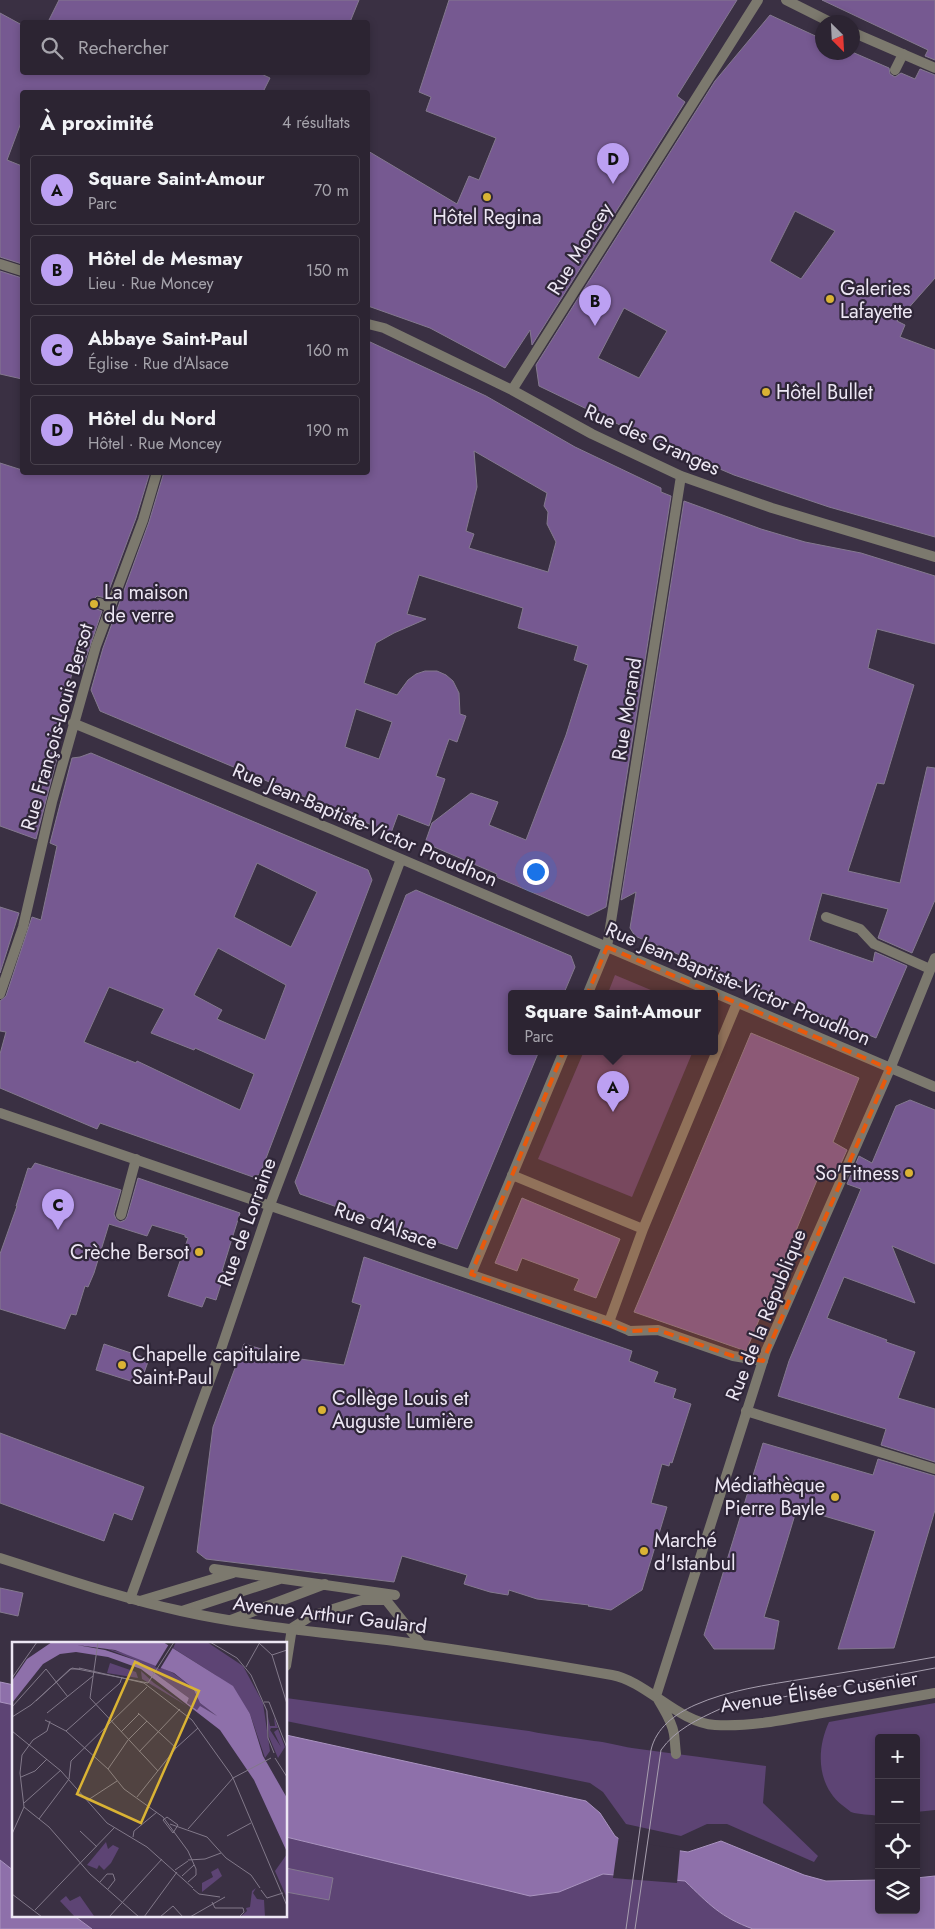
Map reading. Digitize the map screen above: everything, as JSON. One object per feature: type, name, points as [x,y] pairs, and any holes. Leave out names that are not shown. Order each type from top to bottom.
[{"type":"street","name":"Rue Moncey","points":[[512,390],[758,0]]},
{"type":"street","points":[[786,0],[816,15]]},
{"type":"street","points":[[860,35],[935,68]]},
{"type":"street","points":[[895,70],[903,54]]},
{"type":"street","points":[[0,264],[20,270]]},
{"type":"street","name":"Rue des Granges","points":[[370,324],[384,328],[512,390],[592,434],[681,476],[772,508],[935,557]]},
{"type":"street","name":"Rue François-Louis Bersot","points":[[0,994],[23,928],[52,802],[96,646],[143,520],[156,475]]},
{"type":"street","name":"Rue Morand","points":[[589,990],[607,947],[681,476]]},
{"type":"street","points":[[99,604],[111,607]]},
{"type":"street","name":"Rue Jean-Baptiste-Victor Proudhon","points":[[74,723],[401,859],[707,990]]},
{"type":"street","name":"Rue de Lorraine","points":[[135,1600],[270,1205],[401,859]]},
{"type":"street","points":[[826,918],[860,929],[874,944],[930,969]]},
{"type":"street","name":"Rue de la République","points":[[656,1696],[763,1361],[844,1169],[890,1069],[935,958]]},
{"type":"street","name":"Rue Jean-Baptiste-Victor Proudhon","points":[[718,995],[935,1087]]},
{"type":"street","points":[[718,1049],[737,1003]]},
{"type":"street","points":[[471,1274],[562,1055]]},
{"type":"street","points":[[609,1322],[644,1229],[716,1055]]},
{"type":"street","name":"Rue d'Alsace","points":[[0,1113],[471,1274],[630,1331],[658,1330],[734,1356],[763,1361]]},
{"type":"street","points":[[121,1215],[136,1159]]},
{"type":"street","points":[[512,1175],[644,1229]]},
{"type":"street","points":[[746,1411],[935,1469]]},
{"type":"street","name":"Avenue Arthur Gaulard","points":[[0,1558],[135,1600],[182,1612],[421,1644],[618,1676],[656,1696]]},
{"type":"street","points":[[214,1569],[366,1590],[391,1598],[421,1644]]},
{"type":"street","points":[[135,1600],[237,1572]]},
{"type":"street","points":[[182,1612],[283,1578]]},
{"type":"street","points":[[231,1620],[326,1584]]},
{"type":"street","points":[[288,1653],[292,1628],[311,1616],[362,1600],[391,1598]]},
{"type":"street","name":"Avenue Élisée Cusenier","points":[[656,1696],[681,1713],[696,1720],[712,1725],[741,1725],[799,1717],[935,1693]]},
{"type":"street","points":[[656,1696],[670,1720],[676,1754]]},
{"type":"highlighted area","points":[[607,947],[890,1069],[763,1361],[733,1356],[658,1330],[630,1331],[471,1274]]},
{"type":"shaded area","points":[[615,975],[651,990],[609,990]]},
{"type":"shaded area","points":[[582,1055],[691,1055],[632,1197],[538,1159]]},
{"type":"shaded area","points":[[0,1682],[12,1685],[12,1705],[0,1702]]},
{"type":"shaded area","points":[[288,1698],[766,1766],[763,1803],[818,1856],[814,1862],[727,1824],[707,1824],[681,1836],[626,1824],[603,1792],[590,1783],[288,1721]]},
{"type":"shaded area","points":[[0,1702],[12,1705],[12,1869],[0,1860]]},
{"type":"shaded area","points":[[935,1703],[935,1810],[920,1812],[920,1734],[875,1734],[875,1816],[857,1814],[842,1805],[828,1788],[821,1766],[822,1744],[829,1722]]},
{"type":"shaded area","points":[[288,1735],[586,1801],[600,1813],[615,1836],[625,1843],[688,1852],[721,1841],[804,1875],[826,1881],[875,1880],[875,1914],[920,1914],[920,1878],[935,1876],[935,1929],[753,1929],[723,1915],[685,1881],[603,1874],[559,1892],[530,1896],[288,1837]]},
{"type":"shaded area","points":[[288,1837],[376,1858],[582,1882],[603,1874],[685,1881],[723,1915],[753,1929],[92,1929],[74,1916],[288,1916]]},
{"type":"shaded area","points":[[0,1860],[12,1869],[12,1916],[74,1916],[92,1929],[0,1929]]},
{"type":"pier","points":[[619,1835],[626,1841],[680,1849],[677,1883],[613,1878]]},
{"type":"building","points":[[59,0],[359,0],[351,20],[49,20]]},
{"type":"building","points":[[449,0],[737,0],[677,96],[685,102],[532,345],[530,330],[505,368],[430,328],[370,307],[370,152],[457,204],[469,176],[479,180],[496,138],[426,111],[431,97],[419,92]]},
{"type":"building","points":[[822,0],[935,0],[935,60],[925,56],[928,50],[860,18],[860,15],[854,15]]},
{"type":"building","points":[[0,13],[20,24],[20,75],[264,75],[270,78],[264,90],[20,90],[20,125],[7,160],[20,165],[20,263],[0,257]]},
{"type":"building","points":[[770,15],[815,36],[815,60],[860,60],[860,55],[889,68],[890,74],[895,77],[901,73],[915,79],[920,69],[935,75],[935,278],[897,321],[905,325],[900,337],[935,350],[935,537],[829,507],[734,475],[647,438],[539,386],[536,365],[715,81]],"holes":[[[795,211],[835,231],[801,279],[770,261]],[[624,308],[667,331],[639,378],[598,358]]]},
{"type":"building","points":[[0,271],[20,277],[20,379],[0,374]]},
{"type":"building","points":[[370,342],[486,396],[575,447],[661,488],[661,492],[671,496],[606,907],[588,916],[496,877],[497,874],[425,843],[432,823],[471,793],[498,802],[489,825],[526,840],[566,735],[588,665],[574,660],[578,646],[518,628],[523,608],[419,575],[407,614],[426,619],[376,643],[364,683],[397,695],[408,680],[416,674],[425,671],[437,671],[453,681],[459,693],[460,714],[466,716],[457,742],[449,739],[436,776],[445,779],[429,826],[398,814],[391,833],[100,711],[91,690],[103,648],[149,522],[163,475],[370,475]],"holes":[[[474,451],[547,493],[544,506],[548,512],[547,524],[556,542],[548,572],[469,548],[474,534],[466,531],[477,487]],[[356,709],[392,722],[379,759],[345,747]]]},
{"type":"building","points":[[0,463],[20,469],[20,475],[149,475],[136,518],[106,598],[97,596],[92,601],[94,608],[102,611],[82,670],[76,657],[51,758],[57,758],[36,839],[0,826]]},
{"type":"building","points":[[684,501],[761,529],[805,542],[861,553],[935,576],[935,644],[877,629],[868,668],[914,685],[884,784],[877,783],[848,871],[900,883],[927,767],[935,768],[935,900],[912,953],[878,938],[888,909],[822,893],[809,940],[873,962],[875,952],[907,966],[876,1038],[635,936],[630,928],[636,892],[621,900]]},
{"type":"building","points":[[91,753],[368,870],[372,880],[260,1174],[253,1177],[100,1123],[97,1129],[0,1088],[0,1054],[6,1032],[0,1031],[0,1001],[6,996],[32,917],[41,920],[57,846],[50,843],[72,758]],"holes":[[[257,863],[317,892],[291,947],[234,917]],[[218,948],[286,985],[265,1040],[217,1019],[222,1010],[194,995]],[[109,987],[164,1009],[151,1033],[194,1050],[195,1048],[254,1074],[240,1110],[137,1061],[136,1063],[84,1042]]]},
{"type":"building","points":[[416,890],[571,956],[575,967],[565,990],[508,990],[508,1055],[537,1055],[457,1249],[300,1194],[295,1182],[406,895]]},
{"type":"building","points":[[0,907],[19,913],[0,973]]},
{"type":"building","points":[[751,1033],[859,1078],[833,1142],[847,1150],[834,1179],[820,1173],[746,1351],[634,1312]]},
{"type":"building","points":[[910,1100],[935,1110],[935,1264],[892,1246],[915,1303],[844,1277],[827,1318],[915,1352],[898,1398],[935,1409],[935,1462],[881,1445],[886,1429],[778,1396],[789,1361],[861,1189],[847,1184],[859,1156],[872,1163],[896,1106]]},
{"type":"building","points":[[35,1163],[121,1190],[114,1214],[120,1222],[127,1217],[138,1178],[240,1213],[222,1271],[225,1272],[216,1300],[206,1297],[202,1307],[168,1296],[188,1238],[185,1235],[152,1225],[147,1236],[109,1224],[94,1273],[88,1287],[85,1286],[76,1315],[71,1314],[65,1329],[0,1309],[0,1254],[28,1168],[31,1169]]},
{"type":"building","points":[[522,1198],[620,1239],[596,1298],[574,1290],[579,1279],[522,1258],[517,1271],[495,1263]]},
{"type":"building","points":[[364,1257],[632,1351],[629,1361],[658,1372],[654,1382],[676,1389],[673,1398],[691,1404],[672,1463],[670,1462],[669,1466],[662,1464],[651,1503],[667,1507],[642,1590],[611,1610],[589,1605],[537,1599],[509,1590],[508,1595],[490,1592],[464,1584],[467,1575],[402,1556],[394,1582],[206,1559],[197,1552],[213,1427],[244,1344],[293,1358],[344,1365],[361,1305],[352,1302]]},
{"type":"building","name":"Chapelle capitulaire Saint-Paul","points":[[104,1344],[149,1359],[140,1384],[96,1370]]},
{"type":"building","points":[[0,1433],[144,1487],[132,1520],[114,1513],[104,1541],[0,1503]]},
{"type":"building","points":[[763,1443],[873,1475],[878,1459],[935,1476],[935,1510],[894,1648],[838,1649],[875,1531],[797,1508],[764,1617],[779,1621],[774,1649],[714,1649],[704,1635]]},
{"type":"building","points":[[0,1588],[23,1593],[18,1616],[0,1612]]},
{"type":"building","points":[[288,1868],[333,1878],[329,1900],[288,1892]]},
{"type":"tram line","points":[[626,1929],[651,1750],[657,1735],[667,1723],[695,1705],[734,1692],[775,1683],[935,1657]]},
{"type":"tram line","points":[[635,1929],[661,1750],[673,1737],[695,1721],[720,1709],[935,1668]]},
{"type":"place","name":"Hôtel du Nord","points":[[613,184]]},
{"type":"place","name":"Hôtel Regina","points":[[487,197]]},
{"type":"place","name":"Galeries Lafayette","points":[[830,299]]},
{"type":"place","name":"Hôtel de Mesmay","points":[[595,326]]},
{"type":"place","name":"Hôtel Bullet","points":[[766,392]]},
{"type":"place","name":"La maison de verre","points":[[94,604]]},
{"type":"place","name":"Square Saint-Amour","points":[[613,1112]]},
{"type":"place","name":"So'Fitness","points":[[909,1173]]},
{"type":"place","name":"Abbaye Saint-Paul","points":[[58,1230]]},
{"type":"place","name":"Crèche Bersot","points":[[199,1252]]},
{"type":"place","name":"Chapelle capitulaire Saint-Paul","points":[[122,1365]]},
{"type":"place","name":"Collège Louis et Auguste Lumière","points":[[322,1410]]},
{"type":"place","name":"Médiathèque Pierre Bayle","points":[[835,1497]]},
{"type":"place","name":"Marché d'Istanbul","points":[[644,1551]]}]
